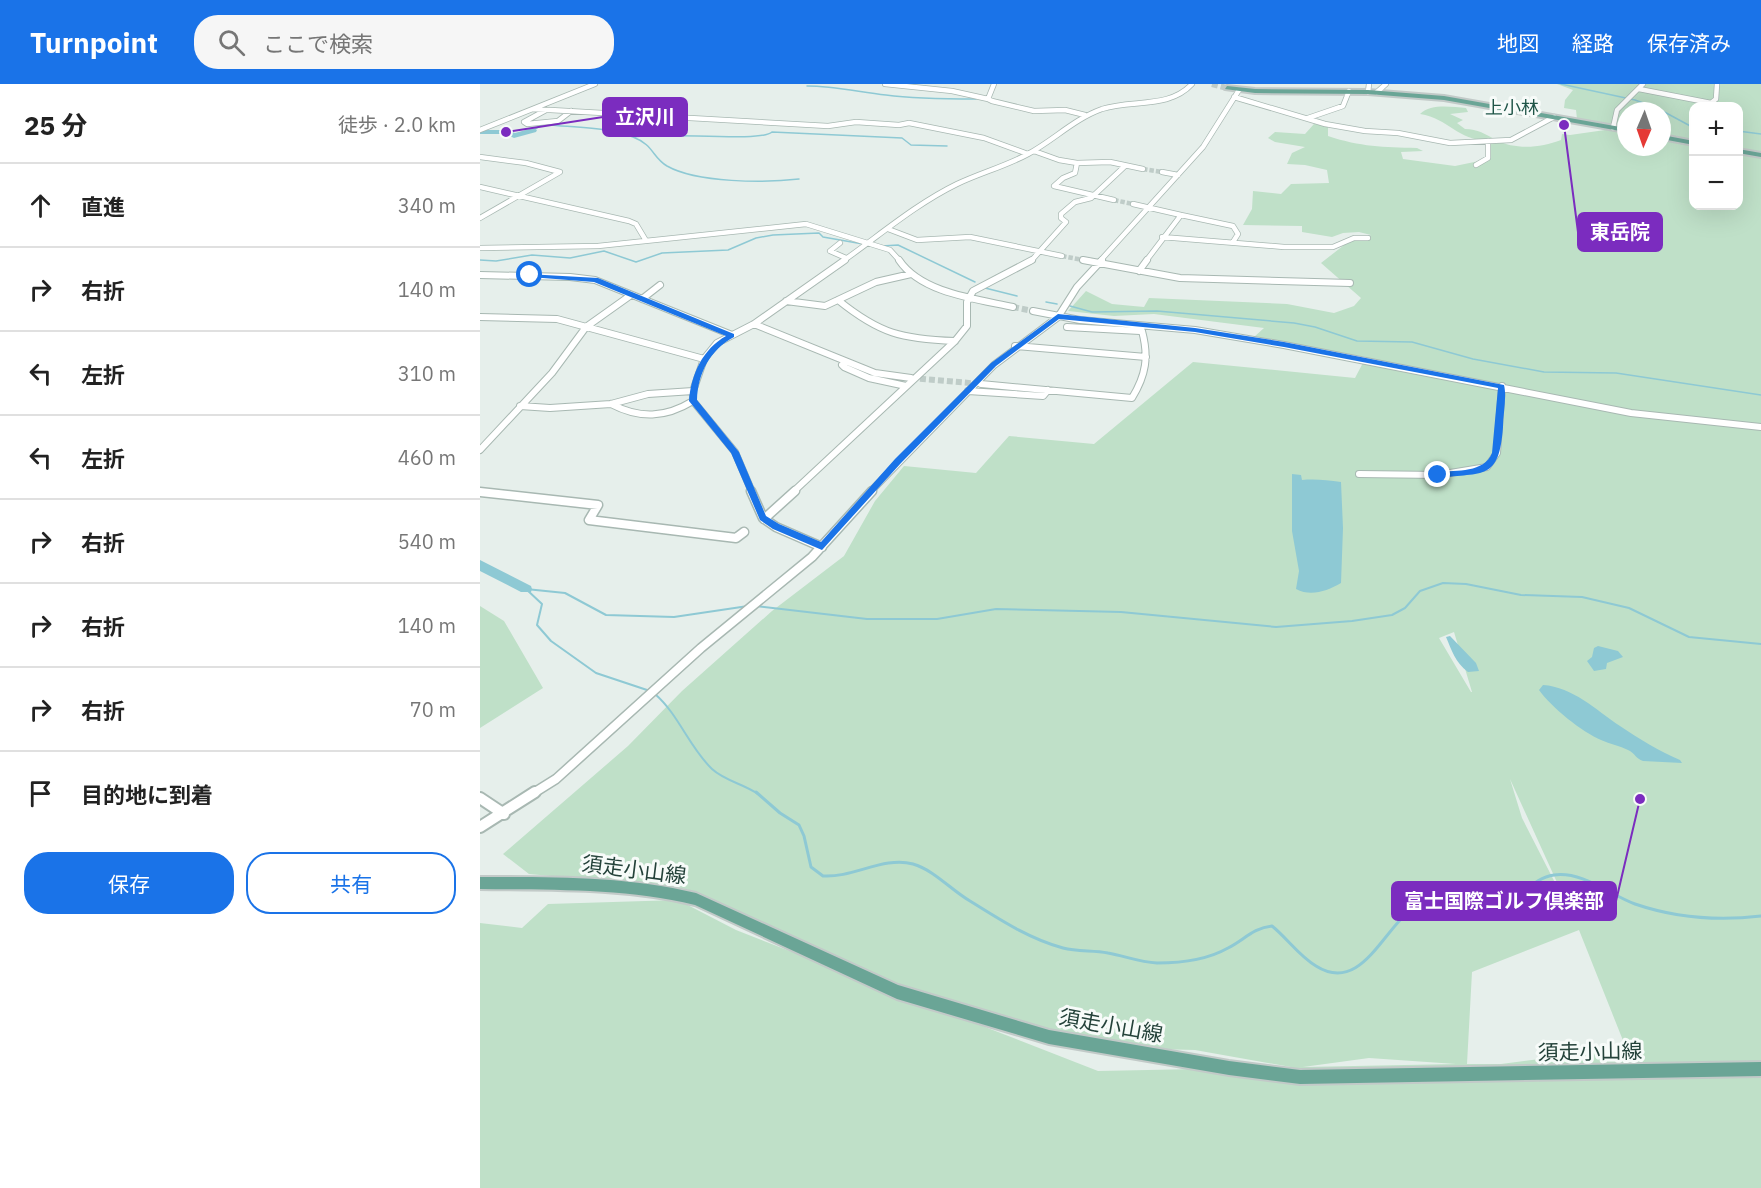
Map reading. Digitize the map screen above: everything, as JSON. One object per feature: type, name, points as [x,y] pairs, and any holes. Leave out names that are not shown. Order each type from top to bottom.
[{"type":"main road","points":[[1227,88],[1377,92],[1456,100],[1617,129]]},
{"type":"main road","points":[[1671,139],[1689,142]]},
{"type":"main road","points":[[1743,152],[1761,155]]},
{"type":"main road","name":"須走小山線","points":[[480,883],[584,884],[670,892],[696,899],[897,992],[1049,1037],[1229,1068],[1300,1077],[1761,1069]]},
{"type":"street","points":[[480,130],[595,84]]},
{"type":"street","points":[[885,84],[952,91],[1034,111],[1065,110],[1085,115]]},
{"type":"street","points":[[988,99],[994,84]]},
{"type":"street","points":[[822,547],[766,521],[759,512],[735,452],[693,401],[693,391],[704,359],[717,344],[754,324],[944,190],[1031,152],[1085,115],[1100,109],[1171,99],[1183,94],[1192,84]]},
{"type":"street","points":[[1368,92],[1370,84]]},
{"type":"street","points":[[1377,92],[1386,84]]},
{"type":"street","points":[[1613,128],[1617,110],[1643,84]]},
{"type":"street","points":[[1640,89],[1711,103],[1716,99],[1717,84]]},
{"type":"street","points":[[480,827],[539,791],[573,765],[644,698],[714,637],[799,569],[822,547],[898,461],[968,390],[1016,346],[1058,316],[1073,292],[1129,226],[1149,208],[1203,147],[1239,90]]},
{"type":"street","points":[[1308,118],[1341,107],[1349,91]]},
{"type":"street","points":[[1234,97],[1325,124],[1365,131],[1398,133],[1450,143],[1511,140],[1554,117]]},
{"type":"street","points":[[533,109],[836,126],[856,122],[899,125],[909,123],[985,137],[1059,160],[1077,163],[1110,162],[1143,169]]},
{"type":"street","points":[[546,110],[524,122],[527,124],[558,121],[571,111]]},
{"type":"street","points":[[1476,165],[1488,158],[1488,141]]},
{"type":"street","points":[[480,157],[526,163],[560,172],[480,218]]},
{"type":"street","points":[[1077,163],[1075,173],[1063,178],[1054,186],[1114,200]]},
{"type":"street","points":[[766,521],[955,341],[967,326],[969,297],[980,286],[1030,262],[1066,222],[1061,218],[1061,214],[1075,202],[1095,196],[1125,166]]},
{"type":"street","points":[[1162,172],[1178,175]]},
{"type":"street","points":[[480,187],[628,221],[636,224],[645,239]]},
{"type":"street","points":[[1134,204],[1233,226],[1238,234],[1233,242]]},
{"type":"street","points":[[1138,271],[1181,215]]},
{"type":"street","points":[[480,248],[598,246],[645,239],[688,237],[806,224],[885,248],[897,254],[911,274],[969,297],[1012,307]]},
{"type":"street","points":[[888,229],[917,240],[970,237],[1062,256]]},
{"type":"street","points":[[1162,237],[1284,247],[1333,247],[1354,238],[1368,238]]},
{"type":"street","points":[[840,243],[830,251],[846,258]]},
{"type":"street","points":[[1083,260],[1190,279],[1350,284]]},
{"type":"street","points":[[786,301],[825,306],[876,282],[911,274]]},
{"type":"street","points":[[480,275],[585,278],[614,286],[632,296],[732,335]]},
{"type":"street","points":[[642,299],[660,285]]},
{"type":"street","points":[[480,450],[552,373],[586,327],[632,296]]},
{"type":"street","points":[[838,300],[850,310],[894,334],[903,337],[955,341]]},
{"type":"street","points":[[1034,311],[1284,345],[1631,413],[1761,427]]},
{"type":"street","points":[[480,318],[557,319],[704,359]]},
{"type":"street","points":[[754,324],[880,374],[912,378]]},
{"type":"street","points":[[1067,327],[1173,334],[1179,329]]},
{"type":"street","points":[[981,384],[1132,398],[1145,376],[1147,346],[1142,331]]},
{"type":"street","points":[[1016,346],[1146,357]]},
{"type":"street","points":[[846,362],[843,365],[844,368],[869,378],[906,386]]},
{"type":"street","points":[[1359,474],[1438,475],[1487,467],[1497,453],[1502,387]]},
{"type":"street","points":[[968,390],[1043,396],[1048,390]]},
{"type":"street","points":[[520,406],[550,408],[611,404],[622,399],[648,394],[693,391]]},
{"type":"street","points":[[611,404],[625,412],[647,418],[680,410],[693,401]]},
{"type":"street","points":[[480,492],[598,505],[589,520],[736,538],[744,532]]},
{"type":"street","points":[[480,798],[504,814]]},
{"type":"green space","points":[[1557,84],[1761,84],[1761,1188],[480,1188],[480,923],[522,928],[548,904],[678,900],[736,930],[1098,1071],[1291,1067],[1195,1050],[1116,1048],[869,978],[701,894],[682,888],[529,874],[503,854],[628,746],[682,691],[772,611],[844,556],[875,501],[904,466],[976,473],[1009,436],[1094,444],[1193,362],[1355,378],[1366,357],[1254,337],[1264,328],[1154,314],[1114,316],[1068,311],[1086,291],[1112,304],[1144,307],[1149,298],[1287,304],[1334,313],[1354,306],[1361,298],[1321,263],[1348,242],[1371,235],[1359,232],[1343,233],[1332,237],[1302,232],[1302,226],[1243,225],[1252,209],[1253,191],[1281,194],[1291,184],[1329,183],[1327,170],[1287,164],[1292,153],[1305,147],[1275,142],[1268,138],[1275,132],[1305,134],[1314,124],[1328,126],[1328,136],[1340,140],[1383,147],[1417,148],[1423,151],[1401,152],[1403,159],[1455,166],[1484,160],[1489,141],[1469,137],[1439,120],[1420,114],[1430,108],[1442,106],[1466,108],[1468,112],[1450,114],[1463,120],[1457,123],[1465,129],[1478,131],[1504,143],[1520,147],[1553,143],[1561,140],[1562,134],[1612,129],[1615,118],[1614,109],[1614,118],[1610,126],[1577,119],[1576,110],[1564,108],[1565,100],[1573,90]],"holes":[[[1454,632],[1472,692],[1471,692],[1439,638]],[[1510,779],[1570,912],[1522,818]],[[1579,930],[1626,1048],[1501,1064],[1467,1064],[1472,972]],[[1369,1058],[1456,1064],[1303,1067]]]},
{"type":"green space","points":[[480,606],[504,621],[543,688],[480,728]]},
{"type":"water","points":[[1292,474],[1301,475],[1302,480],[1341,482],[1343,528],[1341,583],[1319,592],[1307,593],[1296,589],[1299,571],[1292,531]]},
{"type":"water","points":[[1450,636],[1476,663],[1479,671],[1468,672],[1460,664],[1446,637]]},
{"type":"water","points":[[1598,646],[1618,651],[1623,657],[1607,663],[1606,669],[1594,671],[1587,661],[1592,657],[1594,648]]},
{"type":"water","points":[[1543,685],[1574,695],[1634,736],[1682,763],[1643,761],[1628,750],[1593,736],[1551,704],[1539,690]]},
{"type":"waterway","points":[[1561,84],[1635,100],[1657,108],[1689,125]]},
{"type":"waterway","points":[[807,86],[908,97],[976,99]]},
{"type":"waterway","points":[[533,130],[542,125],[552,125],[603,130],[633,137]]},
{"type":"waterway","points":[[480,132],[506,132],[514,136],[533,130]]},
{"type":"waterway","points":[[633,137],[664,135],[749,137],[772,132],[902,138],[911,145],[947,146]]},
{"type":"waterway","points":[[1743,132],[1761,134]]},
{"type":"waterway","points":[[633,137],[649,147],[667,166],[680,172],[713,179],[750,181],[799,179]]},
{"type":"waterway","points":[[480,260],[496,261],[532,255],[570,258],[604,251],[636,262],[662,253],[728,250],[756,238],[773,235],[819,233],[823,237],[863,244]]},
{"type":"waterway","points":[[882,246],[898,245],[975,282]]},
{"type":"waterway","points":[[985,288],[1017,296]]},
{"type":"waterway","points":[[1046,302],[1057,304]]},
{"type":"waterway","points":[[1070,306],[1092,312],[1157,311],[1294,323],[1315,327],[1357,341],[1412,342],[1473,359],[1544,372],[1616,373],[1761,395]]},
{"type":"waterway","points":[[480,565],[526,589]]},
{"type":"waterway","points":[[756,606],[867,619],[937,619],[996,609],[1121,612],[1276,627],[1352,621],[1392,615],[1405,608],[1420,591],[1443,583],[1466,584],[1521,595],[1582,597],[1629,608],[1689,637],[1761,644]]},
{"type":"waterway","points":[[650,691],[596,673],[551,641],[537,625],[542,604],[526,589],[565,593],[606,615],[674,617],[748,606]]},
{"type":"waterway","points":[[655,694],[671,711],[697,751],[712,769],[758,794]]},
{"type":"waterway","points":[[756,792],[780,813],[799,825],[811,867],[823,876],[846,874],[891,863],[913,864],[935,875],[992,915],[1050,944],[1150,962],[1166,963],[1203,958],[1234,945],[1254,932],[1272,926],[1316,966],[1332,973],[1346,972],[1371,955],[1403,916],[1415,907],[1434,901],[1495,907],[1511,901],[1538,881],[1554,875],[1586,880],[1650,909],[1713,918],[1761,916]]},
{"type":"tunnel","points":[[1212,84],[1227,88]]},
{"type":"tunnel","points":[[1143,169],[1162,172]]},
{"type":"tunnel","points":[[1114,200],[1133,204]]},
{"type":"tunnel","points":[[1062,256],[1083,260]]},
{"type":"tunnel","points":[[1013,307],[1033,311]]},
{"type":"tunnel","points":[[911,378],[981,384]]},
{"type":"place","name":"東岳院","points":[[1564,125]]},
{"type":"place","name":"立沢川","points":[[506,132]]},
{"type":"place","name":"富士国際ゴルフ倶楽部","points":[[1640,799]]},
{"type":"district","name":"上小林","points":[[1512,108]]},
{"type":"route","points":[[530,275],[595,280],[732,335],[712,348],[704,359],[693,391],[693,401],[735,452],[763,518],[776,527],[822,547],[898,461],[994,365],[1022,341],[1058,316],[1099,322],[1195,330],[1502,387],[1497,453],[1493,462],[1482,470],[1438,475]]}]
